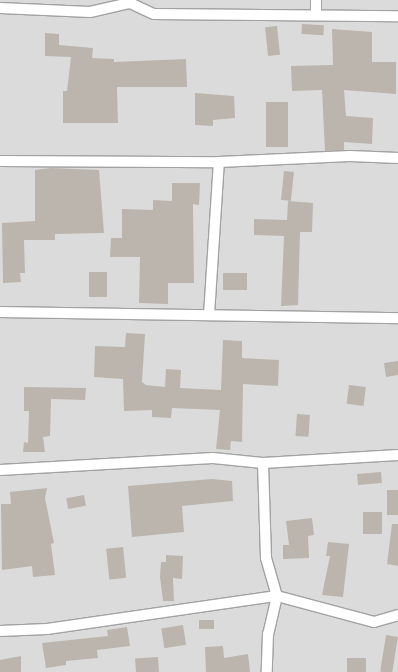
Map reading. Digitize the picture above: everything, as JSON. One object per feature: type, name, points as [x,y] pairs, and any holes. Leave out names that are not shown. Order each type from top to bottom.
[{"type":"street","points":[[316,0],[316,14]]},
{"type":"street","points":[[0,8],[90,12],[130,3],[154,14],[316,14],[398,16]]},
{"type":"street","points":[[0,161],[219,162],[350,156],[398,158]]},
{"type":"street","points":[[209,315],[219,162]]},
{"type":"street","points":[[0,312],[398,318]]},
{"type":"street","points":[[0,470],[213,458],[263,463],[398,455]]},
{"type":"street","points":[[263,463],[266,558],[277,596],[268,634],[267,672]]},
{"type":"street","points":[[0,632],[47,629],[277,596],[374,622],[398,615]]},
{"type":"shaded area","points":[[0,0],[398,0],[398,672],[0,672]]},
{"type":"building","points":[[302,24],[324,25],[323,35],[301,34]]},
{"type":"building","points":[[277,26],[280,55],[268,56],[265,27]]},
{"type":"building","points":[[332,29],[372,32],[372,62],[396,62],[396,94],[344,90],[346,116],[373,118],[372,144],[344,142],[344,150],[325,151],[322,90],[292,91],[291,66],[333,65]]},
{"type":"building","points":[[45,33],[59,34],[59,45],[93,48],[92,58],[114,59],[114,62],[186,59],[187,87],[117,87],[118,123],[63,123],[63,91],[67,91],[71,57],[45,56]]},
{"type":"building","points":[[195,93],[234,96],[235,118],[213,120],[213,126],[195,125]]},
{"type":"building","points":[[266,102],[288,102],[288,147],[266,147]]},
{"type":"building","points":[[51,168],[99,170],[104,233],[55,234],[55,240],[24,240],[25,273],[20,273],[21,282],[3,283],[2,223],[35,221],[35,170]]},
{"type":"building","points":[[284,171],[294,172],[291,201],[281,200]]},
{"type":"building","points":[[172,183],[200,183],[199,205],[193,204],[194,283],[168,283],[168,304],[139,303],[140,257],[110,257],[111,238],[122,238],[122,209],[153,210],[153,200],[172,201]]},
{"type":"building","points":[[288,201],[313,203],[312,232],[300,232],[298,305],[281,306],[284,236],[254,235],[254,219],[287,220]]},
{"type":"building","points":[[89,272],[107,272],[107,297],[89,297]]},
{"type":"building","points":[[223,273],[247,273],[247,290],[223,290]]},
{"type":"building","points":[[126,333],[145,334],[142,382],[146,385],[165,387],[166,369],[181,370],[180,388],[221,390],[223,340],[242,341],[242,358],[279,360],[278,386],[243,384],[242,442],[231,441],[230,450],[216,449],[220,410],[172,408],[171,418],[152,417],[152,410],[124,411],[123,379],[94,377],[95,346],[125,347]]},
{"type":"building","points":[[398,361],[398,375],[386,377],[384,363]]},
{"type":"building","points":[[349,385],[366,387],[364,406],[347,404]]},
{"type":"building","points":[[24,387],[86,388],[85,400],[51,399],[50,436],[43,437],[45,452],[23,452],[24,442],[28,443],[29,411],[24,411]]},
{"type":"building","points":[[297,414],[310,415],[308,437],[295,436]]},
{"type":"building","points":[[381,472],[382,483],[358,485],[357,474]]},
{"type":"building","points":[[212,479],[232,481],[233,501],[182,506],[184,532],[132,537],[128,486]]},
{"type":"building","points":[[47,488],[45,498],[54,543],[51,544],[55,575],[33,577],[32,566],[2,570],[1,504],[11,504],[10,492]]},
{"type":"building","points":[[387,490],[398,490],[398,515],[387,515]]},
{"type":"building","points":[[84,495],[86,506],[68,509],[66,498]]},
{"type":"building","points":[[363,512],[382,512],[382,534],[363,534]]},
{"type":"building","points":[[312,518],[314,535],[308,536],[309,558],[283,559],[283,545],[289,545],[286,521]]},
{"type":"building","points":[[392,524],[398,524],[398,566],[387,564]]},
{"type":"building","points":[[328,542],[349,544],[343,597],[322,595],[330,556],[326,556]]},
{"type":"building","points":[[123,547],[126,578],[109,580],[106,549]]},
{"type":"building","points":[[166,555],[183,556],[182,579],[173,578],[174,601],[163,601],[160,577],[161,562],[166,562]]},
{"type":"building","points":[[199,620],[214,620],[214,629],[199,629]]},
{"type":"building","points":[[183,625],[186,645],[164,648],[161,628]]},
{"type":"building","points":[[127,627],[130,646],[97,650],[98,658],[66,661],[66,665],[46,668],[42,643],[108,636],[107,630]]},
{"type":"building","points":[[386,635],[398,637],[392,672],[380,672]]},
{"type":"building","points":[[223,646],[224,658],[248,654],[250,672],[206,672],[205,647]]},
{"type":"building","points":[[21,656],[21,672],[0,672],[0,660]]},
{"type":"building","points":[[158,657],[159,672],[136,672],[135,659]]},
{"type":"building","points":[[347,658],[366,658],[366,672],[347,672]]}]
